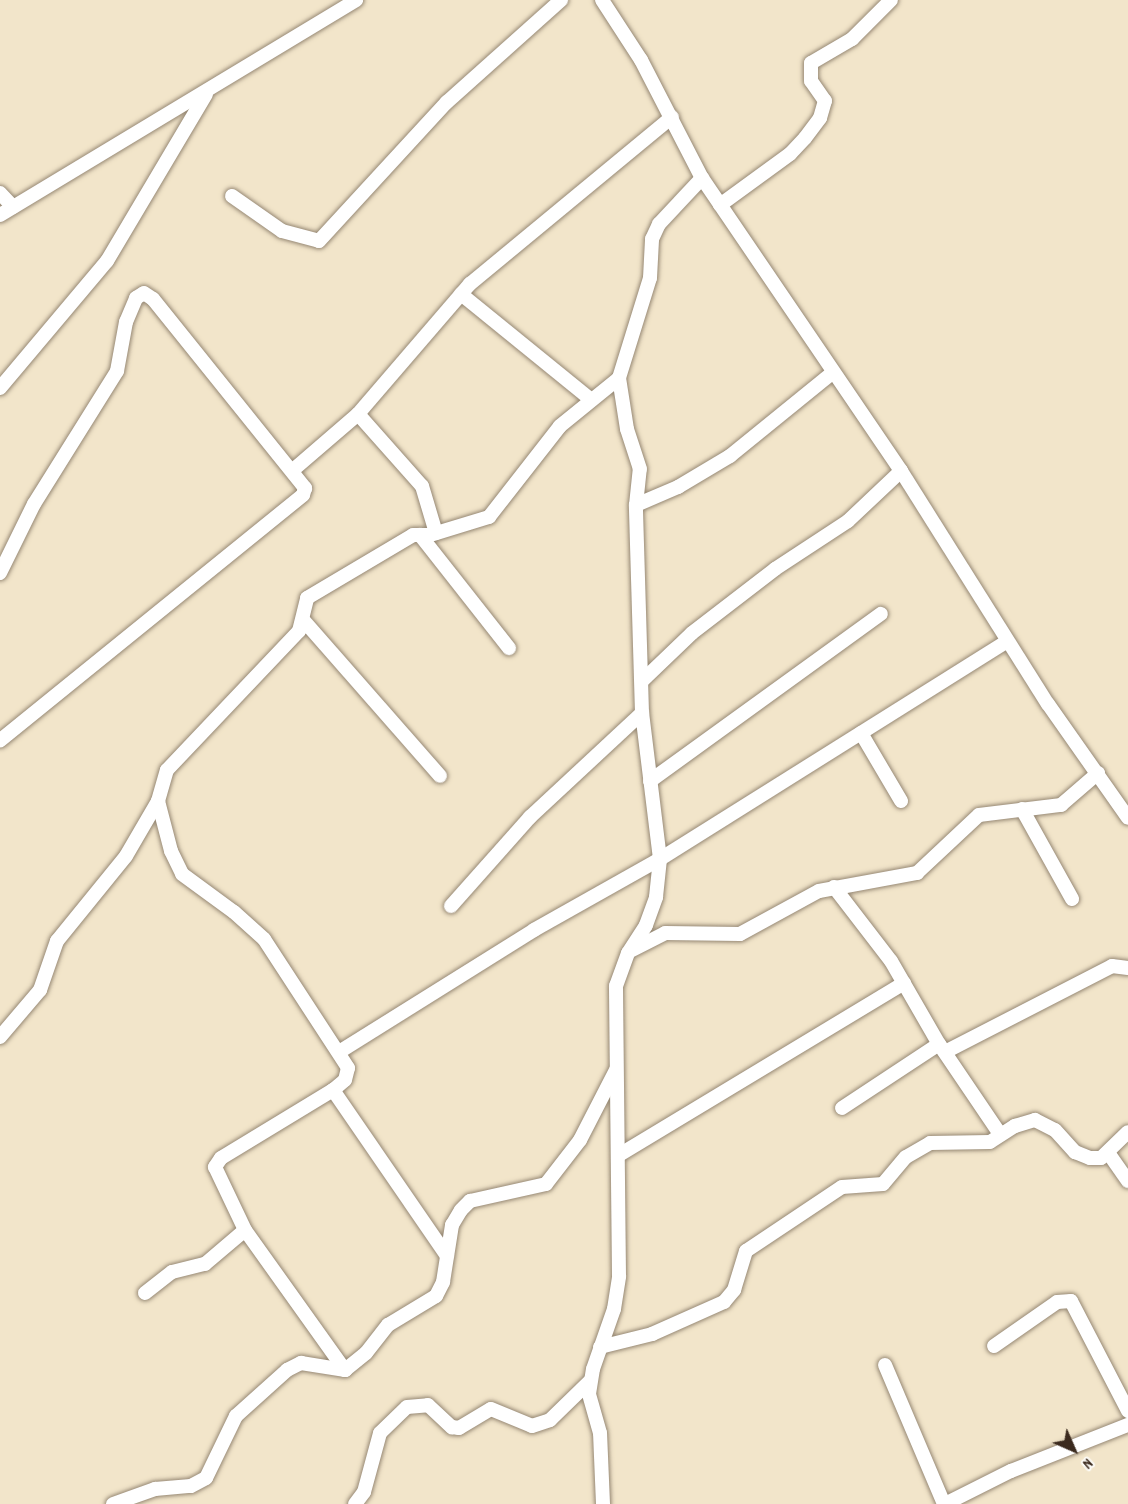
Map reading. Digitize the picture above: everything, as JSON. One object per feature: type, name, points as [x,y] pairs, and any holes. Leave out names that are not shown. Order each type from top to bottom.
[{"type":"street","points":[[0,215],[356,0]]},
{"type":"street","points":[[232,196],[282,231],[319,241],[447,102],[561,0]]},
{"type":"street","points":[[602,0],[672,117],[702,178],[832,373],[901,471],[1007,641],[1128,818]]},
{"type":"street","points":[[720,205],[790,154],[805,138],[820,118],[825,101],[811,81],[811,63],[839,49],[891,0]]},
{"type":"street","points":[[0,388],[107,261],[207,92]]},
{"type":"street","points":[[293,470],[358,414],[461,294],[526,235],[672,117]]},
{"type":"street","points":[[603,1504],[602,1443],[589,1394],[590,1381],[600,1347],[610,1326],[619,1276],[616,986],[628,953],[646,925],[653,906],[660,859],[642,713],[636,505],[640,469],[627,429],[619,378],[650,278],[652,239],[659,224],[702,178]]},
{"type":"street","points":[[0,193],[13,207]]},
{"type":"street","points":[[0,573],[34,504],[117,371],[126,321],[136,298],[144,293],[153,299],[293,470],[305,488],[303,495],[0,740]]},
{"type":"street","points":[[461,294],[590,399]]},
{"type":"street","points":[[636,505],[678,487],[730,456],[832,373]]},
{"type":"street","points":[[0,1037],[40,990],[57,941],[126,855],[158,801],[167,770],[304,621],[307,598],[313,592],[412,535],[436,533],[489,517],[560,426],[590,399],[619,378]]},
{"type":"street","points":[[358,414],[422,486],[436,533]]},
{"type":"street","points":[[642,681],[692,633],[848,521],[901,471]]},
{"type":"street","points":[[420,535],[509,648]]},
{"type":"street","points":[[651,780],[881,614]]},
{"type":"street","points":[[304,621],[440,776]]},
{"type":"street","points":[[339,1052],[534,930],[660,859],[1007,641]]},
{"type":"street","points":[[451,906],[530,817],[642,713]]},
{"type":"street","points":[[861,733],[901,801]]},
{"type":"street","points":[[628,953],[665,933],[740,934],[794,901],[834,887],[917,873],[979,815],[1061,805],[1098,773]]},
{"type":"street","points":[[158,801],[171,851],[182,874],[234,912],[264,939],[339,1052],[348,1074],[333,1090],[217,1162],[217,1172],[245,1230],[345,1370]]},
{"type":"street","points":[[1023,809],[1072,899]]},
{"type":"street","points":[[834,887],[904,983],[942,1048],[1000,1134]]},
{"type":"street","points":[[842,1108],[942,1048],[1112,966],[1128,968]]},
{"type":"street","points":[[619,1155],[904,983]]},
{"type":"street","points":[[113,1504],[155,1489],[192,1486],[206,1478],[236,1416],[294,1364],[345,1370],[366,1353],[388,1326],[436,1296],[447,1256],[452,1225],[470,1201],[528,1191],[546,1184],[559,1172],[616,1068]]},
{"type":"street","points":[[333,1090],[447,1256]]},
{"type":"street","points":[[600,1347],[652,1334],[724,1302],[734,1290],[746,1251],[842,1187],[883,1184],[906,1157],[930,1143],[990,1142],[1000,1134],[1035,1120],[1055,1130],[1074,1152],[1090,1158],[1109,1154],[1128,1132]]},
{"type":"street","points":[[1109,1154],[1128,1181]]},
{"type":"street","points":[[145,1293],[172,1272],[205,1264],[245,1230]]},
{"type":"street","points":[[994,1346],[1057,1302],[1071,1301],[1128,1411]]},
{"type":"street","points":[[885,1365],[944,1504],[1011,1471],[1128,1425]]},
{"type":"street","points":[[355,1504],[364,1492],[380,1433],[407,1407],[428,1405],[452,1427],[459,1428],[491,1409],[532,1426],[550,1420],[590,1381]]}]
